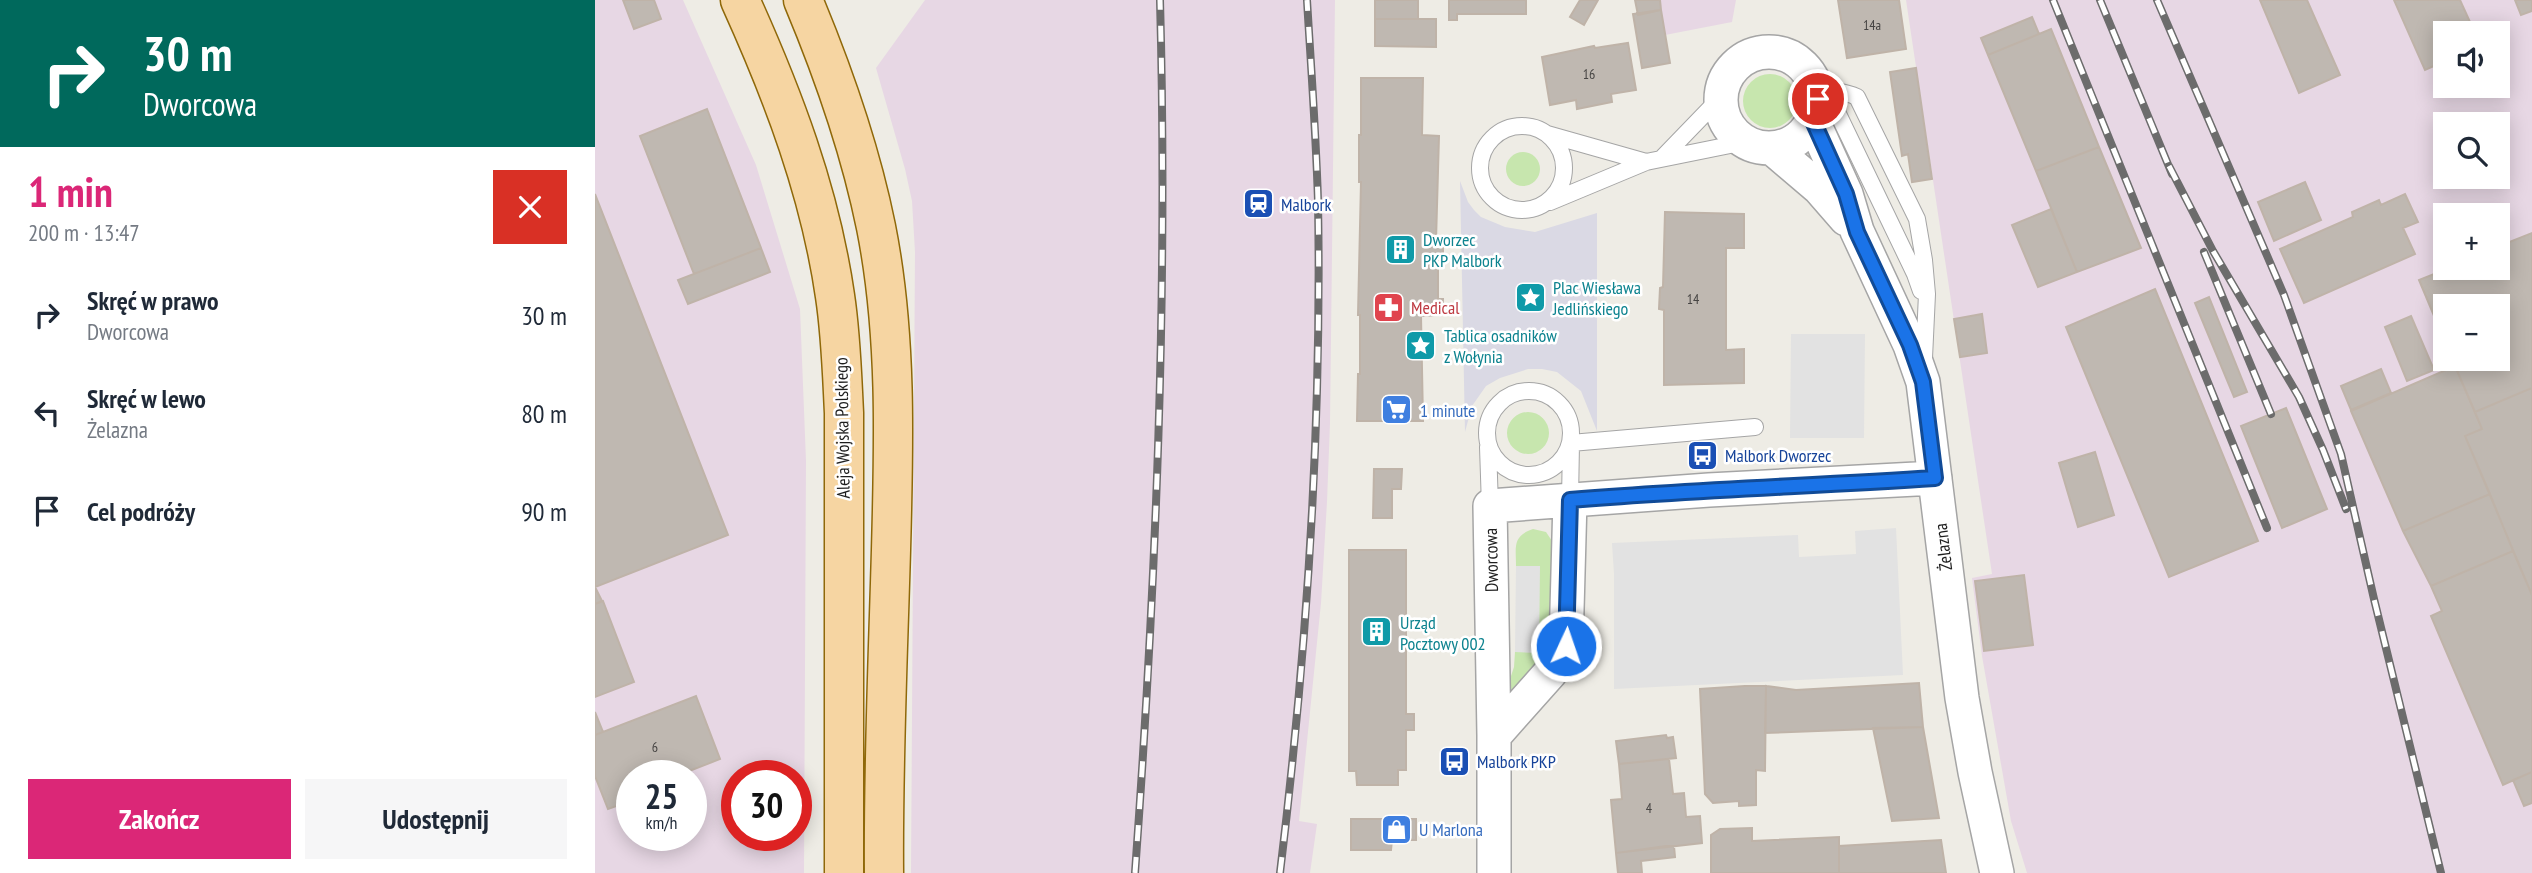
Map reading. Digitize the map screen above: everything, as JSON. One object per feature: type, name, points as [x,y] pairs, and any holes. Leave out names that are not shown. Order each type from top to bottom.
[{"type":"main road","name":"Aleja Wojska Polskiego","points":[[740,0],[772,71],[808,172],[827,250],[841,344],[844,437],[844,873]]},
{"type":"main road","points":[[803,0],[831,66],[858,151],[876,229],[889,330],[893,475],[883,807],[884,873]]},
{"type":"street","points":[[1721,97],[1724,82],[1744,58],[1769,51],[1798,61],[1821,89]]},
{"type":"street","name":"Żelazna","points":[[1821,89],[1813,121],[1846,194],[1857,232],[1901,323],[1923,382],[1964,707],[1997,873]]},
{"type":"street","name":"Żelazna","points":[[1721,97],[1727,123],[1819,188],[1857,232]]},
{"type":"street","points":[[1759,145],[1796,140],[1813,121]]},
{"type":"street","name":"Dworcowa","points":[[1494,873],[1495,736],[1490,506],[1709,490],[1829,486],[1935,478]]},
{"type":"street","points":[[1495,736],[1550,673],[1566,646],[1570,500]]},
{"type":"lane","points":[[1821,89],[1915,274],[1926,306]]},
{"type":"lane","points":[[1821,89],[1846,92],[1857,97],[1917,219],[1924,260],[1926,306],[1923,382]]},
{"type":"lane","points":[[1664,157],[1721,97]]},
{"type":"lane","points":[[1646,162],[1519,126],[1505,129],[1494,136],[1485,147],[1479,175],[1492,199],[1517,211],[1531,210],[1646,162],[1664,157],[1759,145]]},
{"type":"lane","points":[[1544,204],[1555,195],[1562,183],[1564,169],[1562,155],[1556,143],[1546,134]]},
{"type":"lane","points":[[1490,506],[1486,430],[1489,417],[1502,400],[1521,391],[1548,395],[1560,404],[1567,415],[1572,429],[1570,500]]},
{"type":"lane","points":[[1571,443],[1755,427]]},
{"type":"lane","points":[[1488,444],[1493,457],[1503,467],[1516,474],[1530,476],[1543,474],[1556,467],[1571,443]]},
{"type":"shaded area","points":[[595,0],[683,0],[756,165],[800,309],[806,461],[805,760],[721,760],[721,851],[804,851],[804,873],[595,873]]},
{"type":"shaded area","points":[[925,0],[1335,0],[1327,502],[1321,603],[1299,821],[1317,824],[1310,873],[911,873],[915,252],[912,201],[876,68]]},
{"type":"shaded area","points":[[1660,0],[1736,0],[1732,22],[1665,35]]},
{"type":"shaded area","points":[[1906,0],[2532,0],[2532,873],[2027,873],[2011,821],[1982,656],[1972,578],[1992,574]]},
{"type":"shaded area","name":"Plac Wiesława Jedlińskiego","points":[[1460,181],[1474,210],[1481,217],[1505,227],[1535,232],[1597,213],[1597,431],[1581,391],[1557,372],[1528,369],[1500,378],[1486,386],[1472,406],[1465,432]]},
{"type":"shaded area","points":[[1791,334],[1865,334],[1864,438],[1790,438]]},
{"type":"shaded area","points":[[1896,528],[1903,675],[1614,689],[1612,543],[1798,535],[1799,557],[1856,554],[1855,531]]},
{"type":"shaded area","points":[[1516,566],[1540,566],[1539,653],[1515,652]]},
{"type":"green space","points":[[1775,74],[1785,78],[1793,86],[1797,101],[1793,116],[1785,124],[1765,128],[1755,124],[1747,116],[1743,96],[1747,86],[1755,78]]},
{"type":"green space","points":[[1523,152],[1535,157],[1540,169],[1535,181],[1523,186],[1511,181],[1506,169],[1511,157]]},
{"type":"green space","points":[[1528,412],[1543,418],[1549,433],[1543,448],[1528,454],[1513,448],[1507,433],[1513,418]]},
{"type":"green space","points":[[1533,529],[1546,532],[1554,544],[1554,643],[1548,658],[1503,700],[1514,667],[1515,652],[1539,652],[1539,566],[1516,566],[1518,539]]},
{"type":"building","points":[[623,0],[654,0],[661,19],[634,29]]},
{"type":"building","points":[[1375,0],[1418,0],[1418,19],[1375,19]]},
{"type":"building","points":[[1449,0],[1526,0],[1526,14],[1457,14],[1457,20],[1449,20]]},
{"type":"building","points":[[1580,0],[1598,0],[1584,25],[1570,17]]},
{"type":"building","points":[[1635,0],[1660,0],[1661,10],[1638,15]]},
{"type":"building","points":[[1838,0],[1899,0],[1906,49],[1847,58]]},
{"type":"building","points":[[2260,0],[2307,0],[2340,75],[2299,93]]},
{"type":"building","points":[[2394,0],[2460,0],[2470,21],[2433,21],[2433,66],[2425,70]]},
{"type":"building","points":[[2515,0],[2532,0],[2532,11],[2521,15]]},
{"type":"building","points":[[1661,10],[1670,63],[1642,68],[1633,14]]},
{"type":"building","points":[[2032,17],[2039,34],[1988,55],[1981,38]]},
{"type":"building","points":[[1375,19],[1436,19],[1436,47],[1375,46]]},
{"type":"building","points":[[2051,29],[2099,147],[2036,171],[1988,55]]},
{"type":"building","points":[[1628,43],[1636,90],[1611,94],[1612,102],[1577,109],[1576,100],[1550,105],[1542,57],[1594,46]]},
{"type":"building","points":[[1916,68],[1932,179],[1912,182],[1908,154],[1902,156],[1890,72]]},
{"type":"building","name":"Dworzec PKP Malbork","points":[[1361,78],[1423,78],[1422,135],[1439,136],[1436,241],[1443,241],[1443,257],[1438,258],[1438,299],[1443,299],[1442,315],[1421,316],[1423,421],[1357,421],[1360,374],[1358,315]]},
{"type":"building","points":[[707,109],[761,248],[694,274],[640,136]]},
{"type":"building","points":[[2099,147],[2141,248],[2077,272],[2036,171]]},
{"type":"building","points":[[2305,182],[2321,220],[2274,241],[2258,202]]},
{"type":"building","points":[[595,194],[728,535],[595,587]]},
{"type":"building","points":[[2405,194],[2418,222],[2403,228],[2415,254],[2304,303],[2280,249],[2353,217],[2352,212],[2379,200],[2381,205]]},
{"type":"building","points":[[2051,209],[2077,272],[2038,287],[2012,225]]},
{"type":"building","points":[[1665,212],[1744,214],[1744,248],[1726,248],[1726,350],[1744,349],[1744,383],[1664,385],[1664,310],[1659,309],[1660,288],[1663,287]]},
{"type":"building","points":[[2532,233],[2532,388],[2475,412],[2457,371],[2510,371],[2510,294],[2433,294],[2433,313],[2419,280],[2433,274],[2433,280],[2510,280],[2510,242]]},
{"type":"building","points":[[761,248],[770,272],[688,304],[678,280]]},
{"type":"building","points":[[2155,289],[2258,541],[2169,577],[2066,327]]},
{"type":"building","points":[[2209,297],[2247,392],[2234,397],[2195,303]]},
{"type":"building","points":[[1982,314],[1987,353],[1960,357],[1954,319]]},
{"type":"building","points":[[2411,316],[2433,370],[2407,381],[2385,327]]},
{"type":"building","points":[[2381,369],[2391,393],[2351,410],[2341,386]]},
{"type":"building","points":[[2443,371],[2457,371],[2482,429],[2465,436],[2490,494],[2403,531],[2351,411]]},
{"type":"building","points":[[2532,388],[2532,595],[2465,436],[2482,429],[2475,412]]},
{"type":"building","points":[[2286,408],[2327,509],[2282,528],[2241,426]]},
{"type":"building","points":[[2095,452],[2114,515],[2078,527],[2059,463]]},
{"type":"building","points":[[1374,469],[1402,469],[1401,489],[1392,489],[1392,518],[1373,518]]},
{"type":"building","points":[[2490,494],[2513,551],[2431,586],[2403,531]]},
{"type":"building","name":"Urząd Pocztowy 002","points":[[1349,550],[1406,550],[1406,714],[1414,714],[1414,730],[1406,730],[1406,770],[1398,770],[1398,785],[1357,785],[1356,771],[1349,771]]},
{"type":"building","points":[[2513,551],[2532,595],[2532,772],[2503,785],[2431,616],[2442,611],[2431,586]]},
{"type":"building","points":[[2024,575],[2033,645],[1984,651],[1975,581]]},
{"type":"building","points":[[595,587],[602,601],[595,604]]},
{"type":"building","points":[[603,601],[634,682],[595,697],[595,604]]},
{"type":"building","points":[[1919,683],[1923,727],[1765,733],[1766,686],[1796,690]]},
{"type":"building","points":[[1766,686],[1765,771],[1756,770],[1756,805],[1739,806],[1739,801],[1713,803],[1705,794],[1700,689]]},
{"type":"building","points":[[696,696],[720,759],[707,764],[707,760],[616,760],[616,806],[608,809],[595,776],[595,735]]},
{"type":"building","points":[[595,712],[603,732],[595,735]]},
{"type":"building","points":[[1923,727],[1939,818],[1892,821],[1873,728]]},
{"type":"building","points":[[1666,735],[1667,738],[1673,737],[1676,758],[1619,764],[1616,741]]},
{"type":"building","points":[[1669,759],[1673,794],[1684,793],[1686,817],[1700,816],[1702,843],[1616,853],[1611,800],[1622,799],[1619,764]]},
{"type":"building","points":[[2532,772],[2532,803],[2524,806],[2513,780]]},
{"type":"building","points":[[1351,819],[1416,819],[1416,840],[1392,840],[1391,850],[1351,850]]},
{"type":"building","points":[[1752,828],[1752,841],[1839,837],[1839,873],[1711,873],[1711,835],[1720,829]]},
{"type":"building","points":[[1941,840],[1946,873],[1839,873],[1839,846]]},
{"type":"building","points":[[1674,846],[1675,857],[1641,861],[1642,873],[1618,873],[1616,853]]},
{"type":"railway","points":[[1135,873],[1149,655],[1158,437],[1162,219],[1160,0]]},
{"type":"railway","points":[[1280,873],[1305,622],[1318,370],[1318,201],[1307,0]]},
{"type":"railway","points":[[2053,0],[2267,528]]},
{"type":"railway","points":[[2100,0],[2172,174]]},
{"type":"railway","points":[[2157,0],[2284,295],[2341,454],[2441,873]]},
{"type":"railway","points":[[2169,166],[2213,251],[2299,397],[2346,509]]},
{"type":"railway","points":[[2204,252],[2271,414]]},
{"type":"place","name":"Malbork","points":[[1258,204]]},
{"type":"place","name":"Dworzec PKP Malbork","points":[[1400,249]]},
{"type":"place","name":"Plac Wiesława Jedlińskiego","points":[[1530,297]]},
{"type":"place","name":"Medical","points":[[1388,307]]},
{"type":"place","name":"Tablica osadników z Wołynia","points":[[1421,345]]},
{"type":"place","name":"1 minute","points":[[1397,410]]},
{"type":"place","name":"Malbork Dworzec","points":[[1702,455]]},
{"type":"place","name":"Urząd Pocztowy 002","points":[[1377,632]]},
{"type":"place","name":"Malbork PKP","points":[[1454,761]]},
{"type":"place","name":"U Marlona","points":[[1396,829]]},
{"type":"route","points":[[1566,646],[1570,500],[1935,478],[1923,382],[1910,345],[1857,232],[1846,194],[1813,121],[1818,99]]}]
